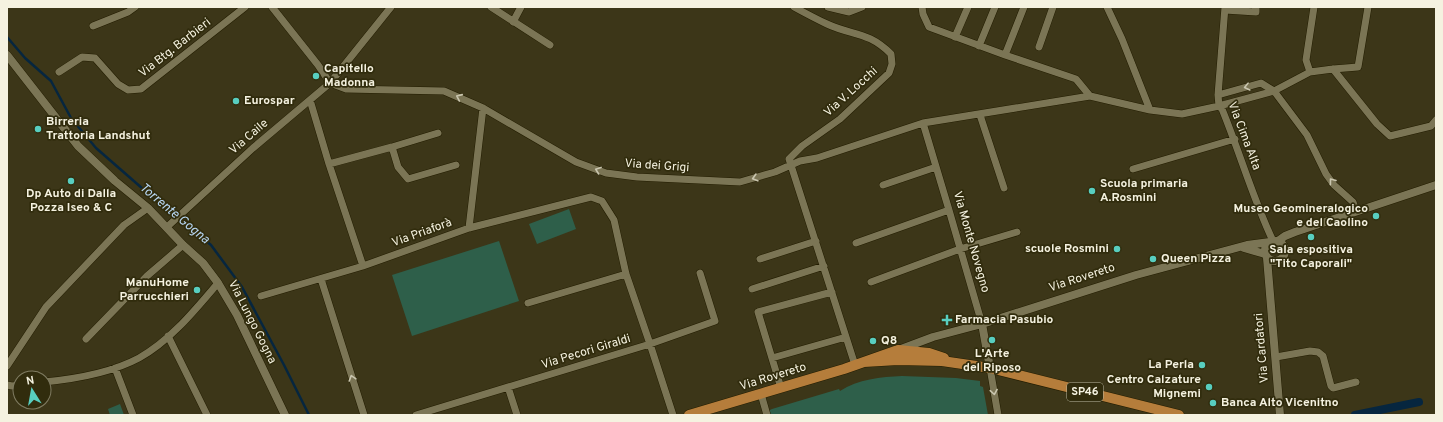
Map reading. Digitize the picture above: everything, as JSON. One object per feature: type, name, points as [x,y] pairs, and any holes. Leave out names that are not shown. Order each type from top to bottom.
[{"type":"main road","name":"SP46","points":[[928,349],[959,363]]},
{"type":"main road","points":[[918,351],[928,349]]},
{"type":"main road","name":"SP46","points":[[894,351],[918,351]]},
{"type":"main road","name":"Via Rovereto","points":[[690,415],[859,364],[894,351]]},
{"type":"main road","name":"SP46","points":[[898,360],[942,361],[990,368],[1145,411],[1179,415]]},
{"type":"main road","name":"Via Rovereto","points":[[859,364],[898,360]]},
{"type":"street","points":[[93,26],[128,12],[135,7]]},
{"type":"street","name":"Via Btg. Barbieri","points":[[59,72],[82,57],[95,58],[118,84],[128,90],[141,89],[245,7]]},
{"type":"street","points":[[272,7],[330,83]]},
{"type":"street","name":"Via Caile","points":[[169,225],[253,148],[330,83],[391,7]]},
{"type":"street","points":[[491,7],[550,45]]},
{"type":"street","points":[[513,22],[521,7]]},
{"type":"street","name":"Via V. Locchi","points":[[792,166],[789,159],[802,146],[840,119],[889,73],[892,64],[891,54],[881,44],[867,36],[828,25],[794,7]]},
{"type":"street","points":[[828,7],[849,12],[862,7]]},
{"type":"street","points":[[922,7],[923,14],[929,26],[979,46],[1076,79],[1090,96],[1150,110],[1182,114],[1219,106],[1274,91],[1310,72],[1358,68],[1368,7]]},
{"type":"street","points":[[955,37],[968,7]]},
{"type":"street","points":[[979,46],[995,7]]},
{"type":"street","points":[[1005,55],[1024,7]]},
{"type":"street","points":[[1039,47],[1053,7]]},
{"type":"street","points":[[1107,7],[1122,39],[1150,110]]},
{"type":"street","name":"Via Cima Alta","points":[[1256,7],[1256,12],[1225,9],[1218,95],[1219,106],[1234,139],[1262,219],[1273,242]]},
{"type":"street","points":[[1310,72],[1306,60],[1314,7]]},
{"type":"street","name":"Via Lungo Gogna","points":[[7,55],[78,146],[115,181],[169,225],[183,245],[203,262],[218,283],[237,315],[285,415]]},
{"type":"street","points":[[1333,69],[1378,124],[1390,136],[1431,126],[1436,120]]},
{"type":"street","name":"Via dei Grigi","points":[[330,83],[346,89],[444,91],[483,108],[576,162],[606,173],[637,177],[740,182],[775,172],[792,166],[800,161],[817,158],[923,124],[1090,96]]},
{"type":"street","points":[[1218,95],[1261,83],[1274,91],[1307,135],[1334,185],[1352,202],[1356,211]]},
{"type":"street","points":[[310,100],[329,164],[363,266]]},
{"type":"street","points":[[469,228],[483,108]]},
{"type":"street","points":[[980,115],[1004,188]]},
{"type":"street","name":"Via Monte Novegno","points":[[923,124],[982,324],[990,368]]},
{"type":"street","points":[[329,164],[392,147],[438,132]]},
{"type":"street","points":[[1133,169],[1234,139]]},
{"type":"street","points":[[392,147],[398,167],[408,180],[456,165]]},
{"type":"street","points":[[792,166],[846,337],[859,364]]},
{"type":"street","points":[[883,184],[936,167]]},
{"type":"street","name":"Via Rovereto","points":[[894,351],[1122,279],[1240,247],[1273,242],[1295,232],[1436,185]]},
{"type":"street","name":"Via Priaforà","points":[[261,296],[363,266],[469,228],[591,197],[602,201],[614,220],[626,274]]},
{"type":"street","points":[[7,366],[46,307],[124,225],[148,208]]},
{"type":"street","points":[[856,243],[949,210]]},
{"type":"street","points":[[871,282],[960,249],[1017,232]]},
{"type":"street","points":[[1240,247],[1266,256],[1272,262],[1282,260],[1285,254],[1285,247],[1295,232]]},
{"type":"street","points":[[760,259],[816,241]]},
{"type":"street","points":[[1266,256],[1266,247],[1273,242],[1285,247]]},
{"type":"street","points":[[86,339],[147,276],[183,245]]},
{"type":"street","name":"Via Cardatori","points":[[1266,256],[1270,279],[1270,303],[1280,415]]},
{"type":"street","name":"Via Cardatori","points":[[1270,279],[1278,261]]},
{"type":"street","points":[[752,289],[824,266]]},
{"type":"street","name":"Via Pecori Giraldi","points":[[416,415],[650,344],[714,321],[700,273]]},
{"type":"street","points":[[528,303],[626,274],[672,415]]},
{"type":"street","points":[[321,279],[364,415]]},
{"type":"street","points":[[52,381],[115,368],[152,350],[194,312],[218,283]]},
{"type":"street","points":[[781,388],[758,312],[832,292]]},
{"type":"street","points":[[168,336],[207,415]]},
{"type":"street","points":[[772,358],[846,337]]},
{"type":"street","points":[[928,349],[933,338]]},
{"type":"street","name":"Via Rovereto","points":[[898,360],[911,357],[918,351]]},
{"type":"street","points":[[1276,357],[1310,351],[1318,352],[1323,356],[1331,386],[1337,387],[1356,382]]},
{"type":"street","points":[[115,368],[134,415]]},
{"type":"street","points":[[990,368],[998,415]]},
{"type":"street","points":[[508,387],[517,415]]},
{"type":"street","points":[[761,394],[767,415]]},
{"type":"green space","points":[[569,209],[576,229],[537,244],[529,224]]},
{"type":"green space","points":[[499,241],[519,301],[412,336],[392,275]]},
{"type":"green space","points":[[902,376],[956,378],[980,381],[980,386],[983,387],[988,415],[770,415],[770,410],[772,409],[839,389],[840,391],[862,381]]},
{"type":"green space","points":[[120,404],[124,415],[110,415],[108,409]]},
{"type":"waterway","name":"Torrente Gogna","points":[[7,37],[25,58],[51,81],[71,118],[96,148],[211,245],[242,287],[309,415]]},
{"type":"waterway","points":[[1355,415],[1419,402]]},
{"type":"place","name":"Capitello Madonna","points":[[316,76]]},
{"type":"place","name":"Eurospar","points":[[236,101]]},
{"type":"place","name":"Birreria Trattoria Landshut","points":[[38,129]]},
{"type":"place","name":"Dp Auto di Dalla Pozza Iseo & C","points":[[71,181]]},
{"type":"place","name":"Scuola primaria A.Rosmini","points":[[1092,191]]},
{"type":"place","name":"Museo Geomineralogico e del Caolino","points":[[1376,216]]},
{"type":"place","name":"Sala espositiva \"Tito Caporali\"","points":[[1311,237]]},
{"type":"place","name":"scuole Rosmini","points":[[1117,249]]},
{"type":"place","name":"Queen Pizza","points":[[1153,259]]},
{"type":"place","name":"ManuHome Parrucchieri","points":[[197,290]]},
{"type":"place","name":"Farmacia Pasubio","points":[[947,320]]},
{"type":"place","name":"L'Arte del Riposo","points":[[992,340]]},
{"type":"place","name":"Q8","points":[[873,341]]},
{"type":"place","name":"La Perla","points":[[1202,365]]},
{"type":"place","name":"Centro Calzature Mignemi","points":[[1209,387]]},
{"type":"place","name":"Banca Alto Vicenitno","points":[[1213,403]]}]
